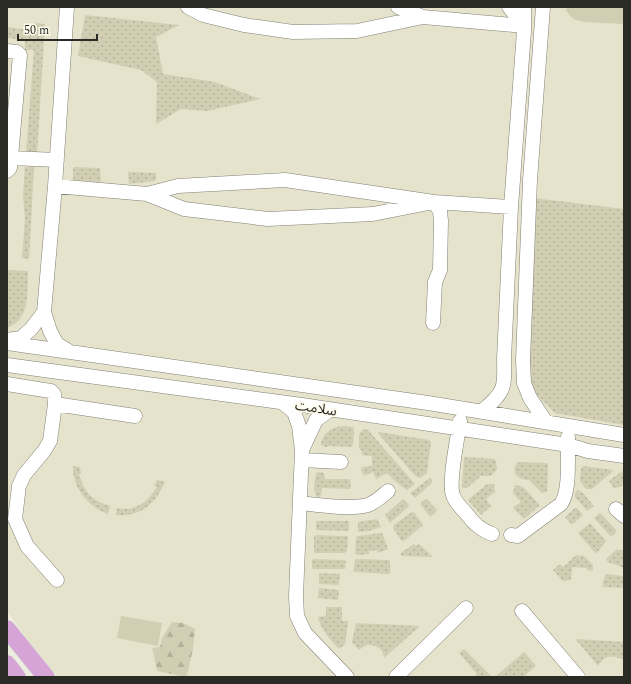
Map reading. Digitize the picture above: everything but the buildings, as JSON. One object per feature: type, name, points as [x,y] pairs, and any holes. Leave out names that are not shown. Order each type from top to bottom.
[{"type":"main road","points":[[7,629],[46,677]]},
{"type":"main road","points":[[7,664],[17,677]]},
{"type":"lane","points":[[66,373],[73,367],[75,359],[72,353],[57,344],[50,331],[44,312],[55,186],[67,7]]},
{"type":"lane","points":[[188,7],[203,15],[244,25],[293,32],[357,31],[423,17]]},
{"type":"lane","points":[[398,7],[423,17],[524,26]]},
{"type":"lane","points":[[509,7],[524,26]]},
{"type":"lane","points":[[482,411],[495,401],[503,391],[505,378],[504,359],[511,206],[524,26],[524,7]]},
{"type":"lane","points":[[543,7],[530,180],[522,360],[524,383],[530,398],[546,422]]},
{"type":"lane","points":[[7,51],[17,52],[20,55],[11,113],[9,164],[56,160]]},
{"type":"lane","points":[[147,194],[178,186],[285,180],[434,202],[511,206]]},
{"type":"lane","points":[[513,180],[530,180]]},
{"type":"lane","points":[[55,186],[147,194],[184,209],[268,219],[374,214],[434,202]]},
{"type":"lane","points":[[433,323],[435,282],[440,270],[441,221],[440,211],[434,202]]},
{"type":"lane","points":[[7,340],[21,338],[31,329],[44,312]]},
{"type":"lane","name":"سلامت","points":[[7,343],[482,411],[624,435]]},
{"type":"lane","name":"سلامت","points":[[7,365],[283,403],[568,445],[588,451],[624,456]]},
{"type":"lane","points":[[7,384],[51,392],[54,394],[55,404],[50,441],[24,476],[19,486],[15,519],[27,546],[57,580]]},
{"type":"lane","points":[[283,403],[294,412],[298,426],[302,455],[296,596],[297,616],[305,633],[347,677]]},
{"type":"lane","points":[[55,404],[135,416]]},
{"type":"lane","points":[[462,409],[452,477],[452,494],[474,524],[492,534]]},
{"type":"lane","points":[[302,455],[316,420],[330,410]]},
{"type":"lane","points":[[510,535],[518,536],[561,504],[565,498],[568,471],[569,426]]},
{"type":"lane","points":[[302,455],[341,462]]},
{"type":"lane","points":[[300,503],[355,507],[368,505],[379,499],[388,491]]},
{"type":"lane","points":[[396,677],[466,608]]},
{"type":"lane","points":[[522,611],[578,677]]},
{"type":"shaded area","points":[[7,7],[624,7],[624,677],[58,677],[7,611]]},
{"type":"green space","points":[[567,7],[624,7],[624,24],[585,22],[573,19],[566,11]]},
{"type":"green space","points":[[85,15],[179,25],[156,37],[163,74],[215,82],[260,99],[207,111],[181,109],[156,124],[157,82],[141,70],[78,56]]},
{"type":"green space","points":[[36,23],[45,24],[37,154],[26,153],[34,50],[25,50],[25,40],[7,38],[7,27],[35,31]]},
{"type":"green space","points":[[25,167],[34,167],[29,259],[22,258],[25,219],[23,196]]},
{"type":"green space","points":[[73,168],[100,168],[100,182],[73,180]]},
{"type":"green space","points":[[128,172],[156,173],[156,179],[154,181],[129,184]]},
{"type":"green space","points":[[534,198],[624,209],[624,425],[555,413],[529,387]]},
{"type":"green space","points":[[7,270],[28,271],[27,296],[24,312],[15,324],[7,328]]},
{"type":"green space","points":[[340,426],[353,427],[353,445],[350,447],[325,447],[321,445],[321,441],[327,432]]},
{"type":"green space","points":[[363,429],[368,430],[415,484],[407,490],[387,473],[376,479],[373,472],[364,476],[361,470],[362,467],[372,466],[372,458],[371,456],[362,455],[362,451],[359,448],[359,435]]},
{"type":"green space","points":[[378,433],[429,440],[431,442],[427,473],[420,478],[415,476]]},
{"type":"green space","points":[[465,457],[494,459],[496,461],[497,469],[491,476],[481,476],[467,488],[463,488]]},
{"type":"green space","points":[[518,462],[547,463],[547,492],[542,493],[529,480],[521,479],[516,475],[514,469]]},
{"type":"green space","points":[[73,466],[80,467],[81,474],[79,474],[86,491],[93,498],[110,506],[108,514],[101,511],[88,501],[78,489],[73,474]]},
{"type":"green space","points":[[583,466],[613,471],[592,489],[586,489],[580,481],[581,468]]},
{"type":"green space","points":[[622,471],[624,472],[624,483],[621,487],[614,488],[609,481]]},
{"type":"green space","points":[[316,473],[324,473],[325,479],[349,479],[351,482],[350,489],[322,488],[320,497],[316,496]]},
{"type":"green space","points":[[430,478],[432,483],[415,498],[410,493]]},
{"type":"green space","points":[[157,480],[165,482],[152,503],[146,508],[133,514],[116,515],[117,508],[130,509],[145,501],[157,487],[154,486]]},
{"type":"green space","points":[[487,484],[494,484],[495,492],[486,499],[491,506],[481,515],[468,500]]},
{"type":"green space","points":[[515,485],[523,487],[539,504],[539,506],[524,519],[514,509],[514,507],[521,502],[513,493]]},
{"type":"green space","points":[[577,490],[582,492],[594,506],[587,511],[575,497]]},
{"type":"green space","points":[[403,499],[409,505],[408,507],[390,523],[385,515]]},
{"type":"green space","points":[[425,499],[427,499],[437,510],[430,517],[421,505]]},
{"type":"green space","points":[[577,508],[583,515],[572,525],[565,517]]},
{"type":"green space","points":[[414,512],[423,525],[404,541],[401,540],[393,528],[394,525]]},
{"type":"green space","points":[[600,513],[617,531],[611,537],[594,518]]},
{"type":"green space","points":[[377,519],[381,527],[369,531],[358,532],[358,522]]},
{"type":"green space","points":[[316,521],[349,521],[349,530],[316,530]]},
{"type":"green space","points":[[590,523],[606,541],[596,554],[578,533]]},
{"type":"green space","points":[[382,533],[388,549],[378,553],[377,550],[369,551],[369,554],[355,554],[356,537]]},
{"type":"green space","points":[[314,536],[348,537],[347,551],[345,553],[315,553]]},
{"type":"green space","points":[[414,544],[416,546],[419,544],[433,557],[401,556],[401,553]]},
{"type":"green space","points":[[617,549],[624,551],[624,568],[608,562],[606,559]]},
{"type":"green space","points":[[576,555],[583,555],[593,565],[593,571],[587,570],[587,568],[572,567],[571,580],[563,581],[553,570],[560,564],[563,567]]},
{"type":"green space","points":[[356,559],[389,560],[390,573],[355,572]]},
{"type":"green space","points":[[312,560],[344,560],[346,561],[345,569],[313,569]]},
{"type":"green space","points":[[319,573],[340,574],[339,585],[319,584]]},
{"type":"green space","points":[[606,574],[624,576],[624,588],[603,587],[603,581]]},
{"type":"green space","points":[[319,588],[339,590],[338,600],[318,598]]},
{"type":"green space","points":[[326,607],[342,607],[342,621],[348,621],[345,644],[339,649],[326,634],[319,622],[318,617],[326,616]]},
{"type":"green space","points":[[121,616],[162,623],[158,646],[117,638]]},
{"type":"green space","points":[[172,622],[183,623],[195,629],[193,649],[187,675],[185,677],[158,671],[156,665],[152,648],[160,647],[162,638]]},
{"type":"green space","points":[[356,623],[419,627],[384,658],[382,651],[378,647],[366,645],[359,650],[352,642]]},
{"type":"green space","points":[[576,639],[624,642],[624,660],[616,657],[610,657],[604,659],[598,666]]},
{"type":"green space","points":[[464,649],[491,676],[490,677],[475,677],[477,674],[459,653]]},
{"type":"green space","points":[[524,652],[536,666],[523,677],[495,677]]}]
